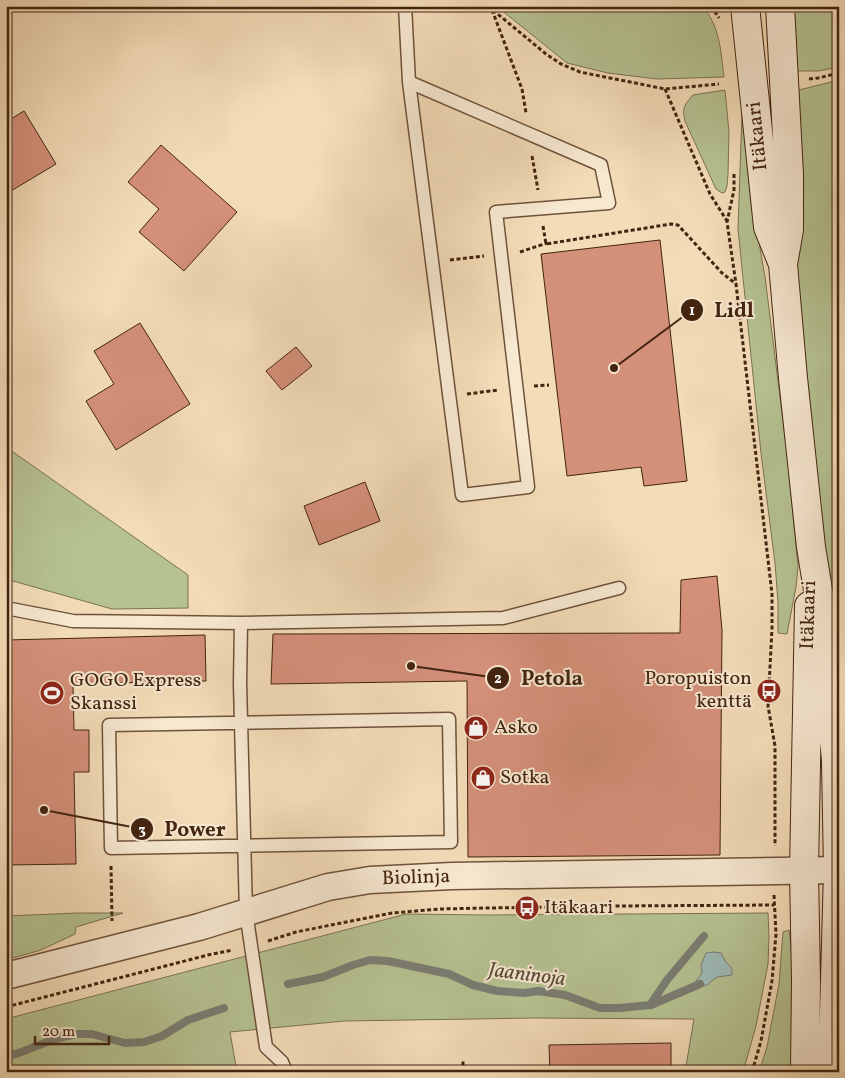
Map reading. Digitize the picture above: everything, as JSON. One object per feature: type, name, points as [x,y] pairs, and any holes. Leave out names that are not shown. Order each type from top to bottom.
[{"type":"street","name":"Itäkaari","points":[[745,6],[768,227],[783,264]]},
{"type":"street","name":"Itäkaari","points":[[780,6],[789,174],[788,230],[783,264],[811,548],[826,639],[836,761],[838,870],[832,1072]]},
{"type":"street","name":"Itäkaari","points":[[805,1072],[804,870],[807,642],[811,548]]},
{"type":"street","name":"Biolinja","points":[[6,976],[200,927],[328,887],[370,880],[452,876],[838,870]]},
{"type":"lane","points":[[405,6],[409,82],[462,495],[528,486],[496,212],[609,203],[601,165],[409,82]]},
{"type":"lane","points":[[6,608],[73,621],[241,623],[503,618],[619,588]]},
{"type":"lane","points":[[241,623],[240,683],[246,912],[266,1048],[282,1062],[286,1072]]},
{"type":"lane","points":[[449,719],[451,842],[111,848],[109,725],[241,723],[449,719]]},
{"type":"path","points":[[488,6],[546,54],[561,64],[580,72],[665,89],[718,84]]},
{"type":"path","points":[[492,10],[522,89],[546,244],[671,224],[678,225],[722,273],[736,284]]},
{"type":"path","points":[[803,79],[839,73]]},
{"type":"path","points":[[665,89],[710,194],[727,222],[772,594],[768,706],[775,746],[774,906],[776,934],[772,981],[763,1033],[752,1072]]},
{"type":"path","points":[[449,396],[549,385]]},
{"type":"path","points":[[111,848],[112,921]]},
{"type":"path","points":[[488,908],[774,906]]},
{"type":"path","points":[[463,1060],[463,1072]]},
{"type":"green space","points":[[499,6],[702,6],[716,30],[724,77],[657,79],[608,73],[567,63],[500,9]]},
{"type":"green space","points":[[799,6],[839,6],[839,67],[818,71],[794,71],[793,15]]},
{"type":"green space","points":[[839,80],[839,639],[826,560],[796,268],[795,91]]},
{"type":"green space","points":[[725,90],[729,132],[728,174],[727,186],[725,192],[722,193],[716,189],[685,121],[684,110],[693,95]]},
{"type":"green space","points":[[742,114],[746,115],[756,225],[765,277],[787,453],[798,566],[787,634],[778,633],[775,563],[761,453],[738,229]]},
{"type":"green space","points":[[6,447],[188,575],[188,608],[112,609],[6,579]]},
{"type":"green space","points":[[123,913],[76,927],[75,934],[41,950],[6,960],[6,916]]},
{"type":"green space","points":[[768,913],[768,964],[756,1026],[743,1072],[685,1072],[694,1019],[534,1018],[344,1021],[230,1032],[237,1072],[6,1072],[6,1019],[406,914]]},
{"type":"green space","points":[[789,930],[796,990],[795,1072],[759,1072],[767,1047],[779,984],[783,932]]},
{"type":"water","points":[[706,953],[721,953],[732,968],[732,975],[717,977],[707,985],[691,988],[702,973],[701,965]]},
{"type":"building","points":[[24,111],[56,164],[6,194],[6,122]]},
{"type":"building","points":[[161,145],[237,212],[184,271],[139,232],[159,209],[128,182]]},
{"type":"building","points":[[660,240],[687,481],[644,486],[641,467],[567,476],[541,254]]},
{"type":"building","points":[[140,323],[190,404],[116,450],[86,401],[114,384],[94,351]]},
{"type":"building","points":[[296,347],[312,366],[282,390],[266,371]]},
{"type":"building","points":[[365,482],[380,521],[319,545],[304,506]]},
{"type":"building","points":[[717,576],[722,630],[720,855],[468,857],[467,681],[271,684],[273,634],[680,633],[681,580]]},
{"type":"building","points":[[205,635],[206,681],[73,684],[74,730],[89,730],[89,772],[74,772],[76,864],[6,865],[6,640]]},
{"type":"building","points":[[671,1043],[671,1072],[550,1072],[549,1045]]},
{"type":"waterway","name":"Jaaninoja","points":[[288,984],[323,977],[370,960],[388,961],[449,974],[473,985],[497,991],[524,993],[538,991],[565,995],[600,1008],[650,1005],[667,980],[704,936]]},
{"type":"waterway","points":[[651,1005],[700,984]]},
{"type":"waterway","name":"Jaaninoja","points":[[6,1056],[55,1039],[76,1034],[92,1034],[125,1043],[144,1042],[162,1036],[188,1020],[224,1008]]},
{"type":"place","name":"Lidl","points":[[614,368]]},
{"type":"place","name":"Petola","points":[[411,666]]},
{"type":"place","name":"Poropuiston kenttä","points":[[769,691]]},
{"type":"place","name":"GOGO Express Skanssi","points":[[52,693]]},
{"type":"place","name":"Asko","points":[[476,728]]},
{"type":"place","name":"Sotka","points":[[483,778]]},
{"type":"place","name":"Power","points":[[44,810]]},
{"type":"place","name":"Itäkaari","points":[[527,908]]}]
